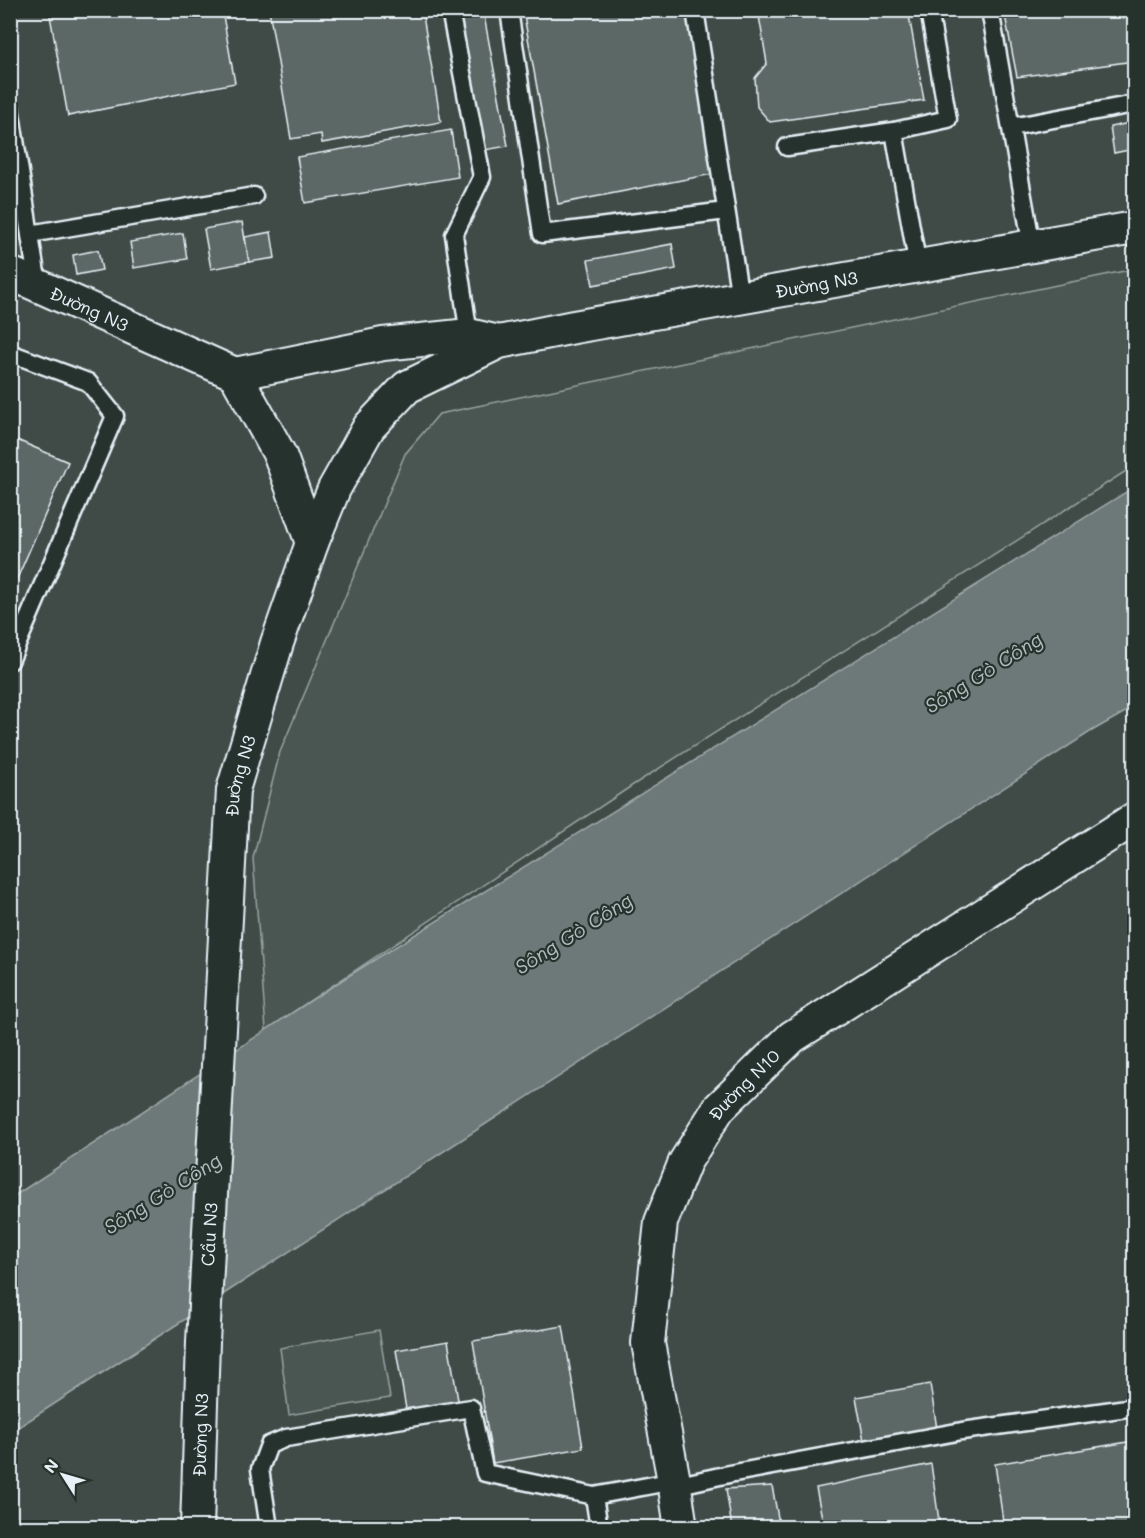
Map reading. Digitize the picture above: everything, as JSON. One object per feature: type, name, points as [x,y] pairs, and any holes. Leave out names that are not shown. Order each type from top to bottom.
[{"type":"street","name":"Đường N3","points":[[219,1018],[233,790],[277,643],[312,543],[334,489],[369,427],[407,387],[499,342],[1134,228]]},
{"type":"street","name":"Đường N3","points":[[10,273],[235,374],[382,344],[469,335],[499,342]]},
{"type":"street","points":[[235,374],[280,455],[312,543]]},
{"type":"street","name":"Đường N10","points":[[681,1527],[675,1483],[648,1343],[661,1222],[685,1162],[719,1108],[792,1037],[1134,819]]},
{"type":"street","name":"Cầu N3","points":[[203,1342],[219,1018]]},
{"type":"street","name":"Đường N3","points":[[196,1527],[203,1342]]},
{"type":"lane","points":[[450,10],[482,177],[454,236],[469,335]]},
{"type":"lane","points":[[509,10],[542,234],[726,211]]},
{"type":"lane","points":[[695,10],[740,298]]},
{"type":"lane","points":[[787,147],[894,131],[948,119],[929,10]]},
{"type":"lane","points":[[990,10],[1032,246]]},
{"type":"lane","points":[[1011,126],[1134,104]]},
{"type":"lane","points":[[10,108],[38,286]]},
{"type":"lane","points":[[894,131],[918,267]]},
{"type":"lane","points":[[30,234],[254,196]]},
{"type":"lane","points":[[10,353],[87,382],[115,416],[10,661]]},
{"type":"lane","points":[[269,1527],[260,1469],[269,1445],[286,1438],[471,1408],[485,1473],[594,1496],[729,1474],[962,1431],[1134,1407]]},
{"type":"lane","points":[[594,1496],[599,1527]]},
{"type":"shaded area","points":[[11,11],[1134,11],[1134,1527],[11,1527]]},
{"type":"shaded area","points":[[1134,269],[1134,466],[633,785],[266,1030],[253,858],[280,752],[405,454],[439,414]]},
{"type":"shaded area","points":[[379,1330],[390,1398],[289,1415],[280,1348]]},
{"type":"water","name":"Sông Gò Công","points":[[1134,487],[1134,707],[1090,732],[11,1432],[11,1198],[342,980]]},
{"type":"building","points":[[49,10],[222,10],[235,83],[68,116]]},
{"type":"building","points":[[269,10],[422,10],[441,122],[322,143],[321,134],[291,139]]},
{"type":"building","points":[[454,10],[483,10],[508,146],[479,151]]},
{"type":"building","points":[[523,10],[689,10],[718,173],[558,204]]},
{"type":"building","points":[[758,10],[908,10],[924,100],[770,122],[757,107],[755,78],[767,63]]},
{"type":"building","points":[[1004,10],[1134,10],[1134,61],[1017,77]]},
{"type":"building","points":[[1134,122],[1134,149],[1114,153],[1110,127]]},
{"type":"building","points":[[451,130],[458,177],[305,203],[297,157]]},
{"type":"building","points":[[242,222],[249,262],[211,269],[204,229]]},
{"type":"building","points":[[271,232],[275,258],[249,262],[245,237]]},
{"type":"building","points":[[183,233],[187,259],[134,268],[130,242]]},
{"type":"building","points":[[672,244],[676,269],[593,285],[588,260]]},
{"type":"building","points":[[98,250],[102,270],[76,275],[73,255]]},
{"type":"building","points":[[10,437],[68,462],[10,595]]},
{"type":"building","points":[[563,1326],[583,1448],[493,1463],[473,1341]]},
{"type":"building","points":[[448,1341],[459,1406],[407,1415],[396,1350]]},
{"type":"building","points":[[930,1384],[937,1429],[864,1441],[856,1397]]},
{"type":"building","points":[[1134,1441],[1134,1528],[1004,1528],[995,1464]]},
{"type":"building","points":[[931,1464],[940,1528],[824,1528],[816,1488]]},
{"type":"building","points":[[772,1486],[780,1528],[732,1528],[726,1489]]}]
